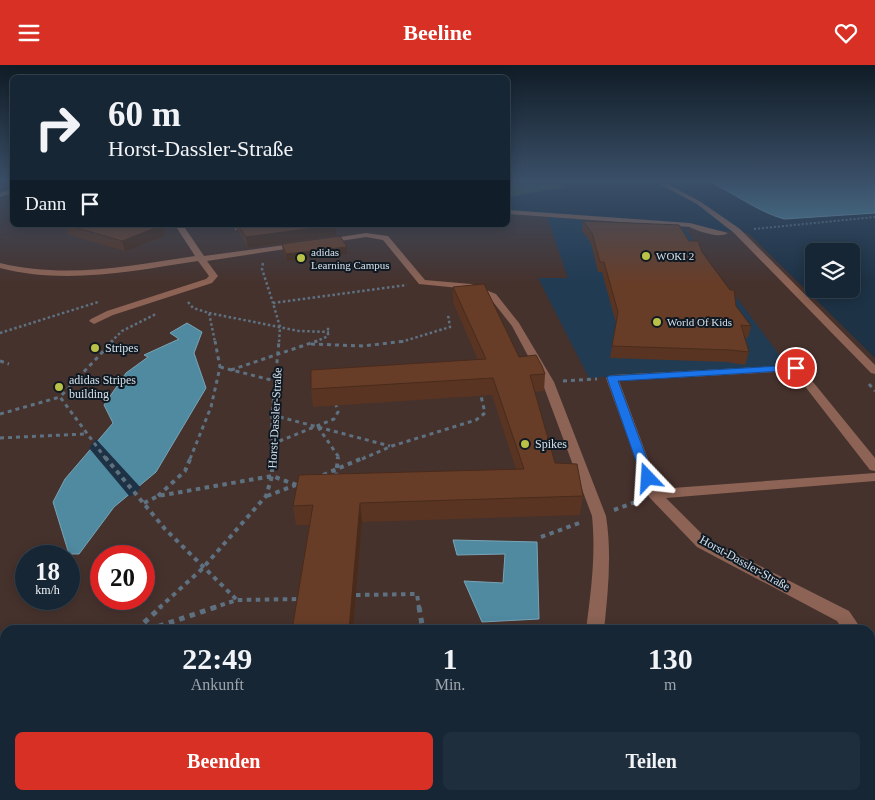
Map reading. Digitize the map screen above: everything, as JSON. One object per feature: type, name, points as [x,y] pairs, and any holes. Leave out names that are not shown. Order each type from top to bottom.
[{"type":"street","points":[[540,214],[690,225],[704,230],[724,233]]},
{"type":"street","points":[[714,214],[737,231],[875,371]]},
{"type":"street","points":[[94,321],[110,313],[209,281],[214,276],[180,227]]},
{"type":"street","points":[[321,242],[366,235],[385,238],[422,282],[471,287],[493,295],[516,325],[548,382],[569,433],[598,516],[602,538],[601,577],[596,625]]},
{"type":"street","points":[[0,265],[28,271],[82,273],[201,259],[312,243]]},
{"type":"street","points":[[612,378],[796,368],[875,467]]},
{"type":"street","name":"Horst-Dassler-Straße","points":[[612,378],[654,494],[702,543],[843,616],[849,625]]},
{"type":"street","points":[[654,494],[875,477]]},
{"type":"path","points":[[737,231],[875,217]]},
{"type":"path","points":[[234,227],[237,231]]},
{"type":"path","name":"Horst-Dassler-Straße","points":[[141,625],[202,569],[266,496],[272,476],[272,415],[280,327],[262,269],[267,250]]},
{"type":"path","points":[[273,303],[422,282]]},
{"type":"path","points":[[184,300],[190,303],[193,308],[209,313],[299,331],[329,332]]},
{"type":"path","points":[[0,414],[60,397],[122,331],[157,313]]},
{"type":"path","points":[[144,503],[158,496],[185,471],[211,407],[220,367],[209,313]]},
{"type":"path","points":[[231,370],[278,353],[311,345],[363,346],[403,342],[450,327],[448,315]]},
{"type":"path","points":[[311,345],[328,335],[328,327]]},
{"type":"path","points":[[0,361],[9,364]]},
{"type":"path","points":[[220,367],[275,381]]},
{"type":"path","points":[[548,382],[612,378]]},
{"type":"path","points":[[321,476],[392,446],[476,420],[484,413],[481,395]]},
{"type":"path","points":[[60,397],[91,441],[140,499],[202,569],[237,601]]},
{"type":"path","points":[[272,445],[334,419],[338,412],[336,405]]},
{"type":"path","points":[[272,415],[392,446]]},
{"type":"path","points":[[317,427],[338,456],[335,485]]},
{"type":"path","points":[[0,438],[86,434]]},
{"type":"path","points":[[158,496],[272,476],[297,485]]},
{"type":"path","points":[[266,496],[305,482]]},
{"type":"path","points":[[356,595],[418,594],[422,625]]},
{"type":"path","points":[[163,625],[237,601],[304,599]]},
{"type":"shaded area","points":[[0,214],[10,214],[10,227],[510,227],[510,214],[534,214],[748,233],[805,289],[805,298],[814,298],[875,358],[875,625],[0,625]]},
{"type":"shaded area","points":[[771,214],[855,214],[784,219]]},
{"type":"shaded area","name":"World Of Kids","points":[[547,217],[685,229],[787,365],[589,378],[538,278],[568,278]]},
{"type":"shaded area","points":[[187,323],[202,332],[194,353],[206,388],[156,472],[114,507],[80,553],[80,545],[66,545],[53,502],[65,479],[113,423],[104,405],[126,373],[148,357],[144,355],[179,339],[170,333]]},
{"type":"shaded area","points":[[453,540],[537,542],[539,619],[482,622],[464,581],[503,583],[505,554],[457,555]]},
{"type":"pier","points":[[96,439],[141,488],[130,497],[89,448]]},
{"type":"building","points":[[583,221],[679,225],[689,241],[698,241],[702,252],[730,290],[734,290],[736,306],[751,326],[741,325],[749,352],[612,346],[618,312],[604,262],[600,262],[592,233]]},
{"type":"building","points":[[74,227],[158,227],[122,241]]},
{"type":"building","points":[[239,227],[321,227],[246,237]]},
{"type":"building","points":[[340,236],[347,247],[286,254],[282,244]]},
{"type":"building","points":[[484,284],[519,357],[536,355],[545,374],[530,375],[555,463],[577,464],[583,496],[360,503],[349,625],[293,625],[313,505],[293,506],[299,475],[524,469],[493,378],[311,389],[311,370],[486,359],[453,287]]},
{"type":"place","name":"WOKI 2","points":[[646,256]]},
{"type":"place","name":"adidas Learning Campus","points":[[301,258]]},
{"type":"place","name":"World Of Kids","points":[[657,322]]},
{"type":"place","name":"Stripes","points":[[95,348]]},
{"type":"place","name":"adidas Stripes building","points":[[59,387]]},
{"type":"place","name":"Spikes","points":[[525,444]]},
{"type":"route","points":[[648,478],[612,378],[796,368]]}]
